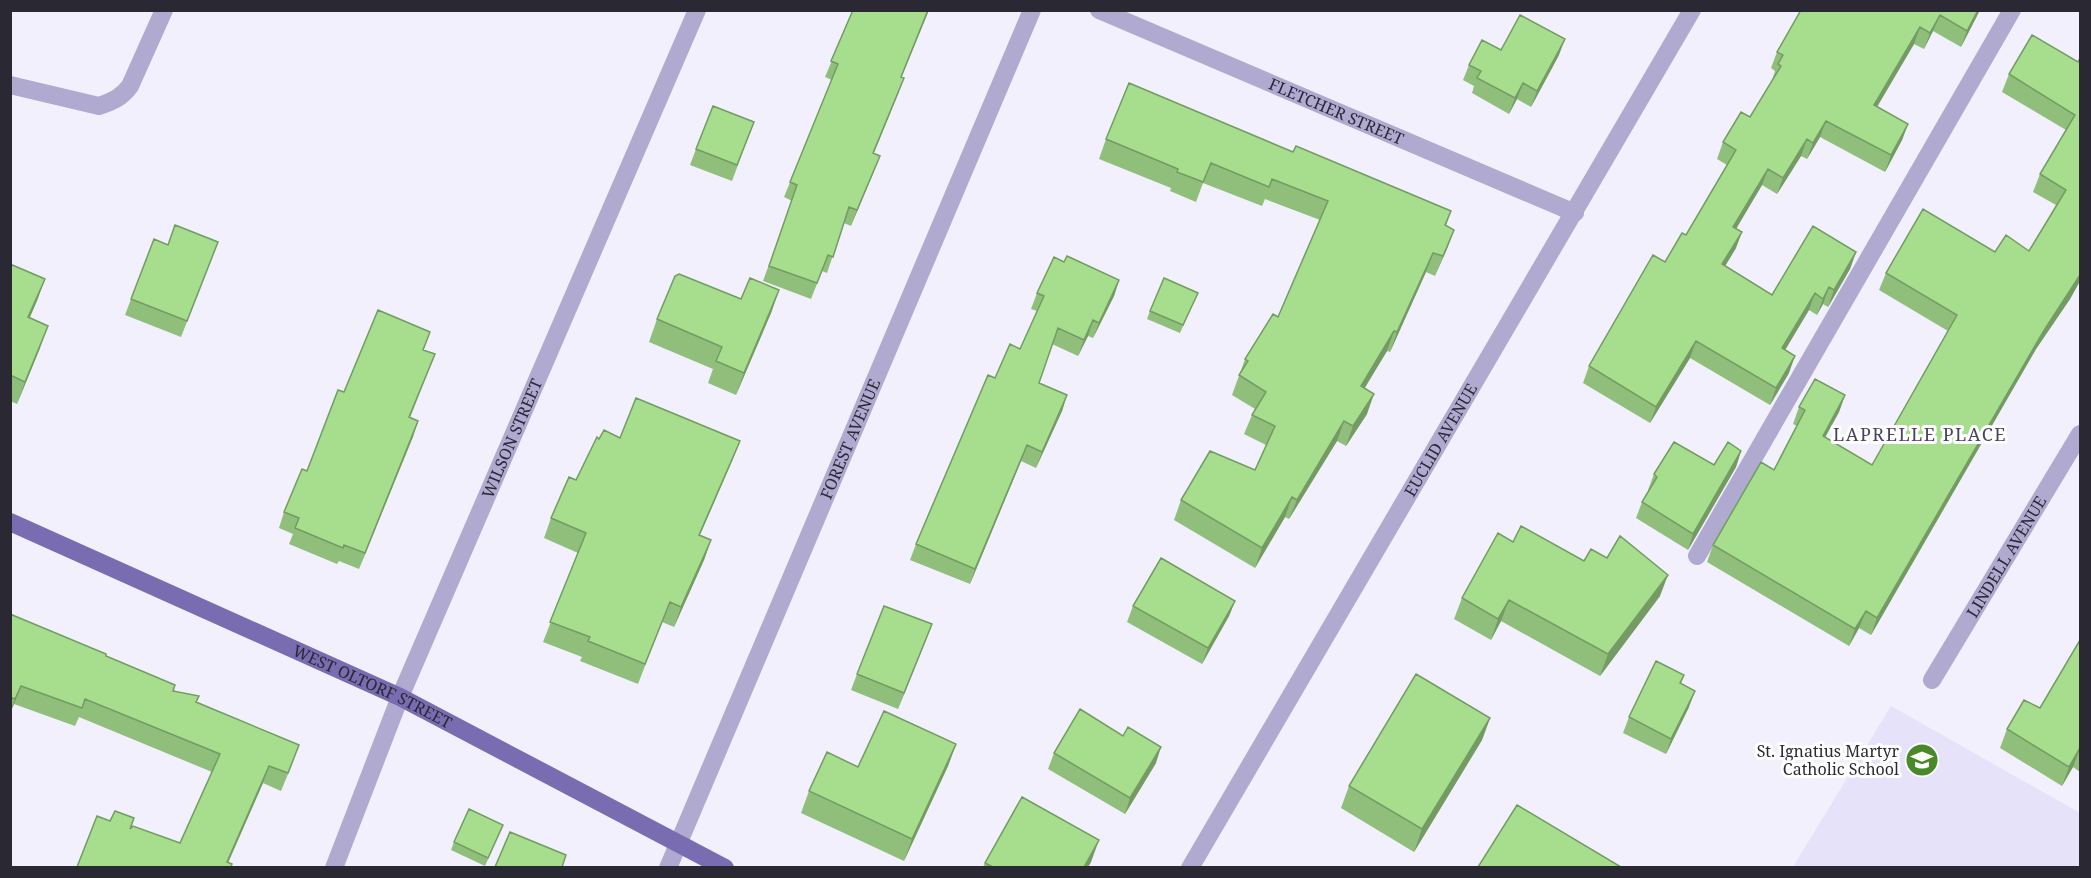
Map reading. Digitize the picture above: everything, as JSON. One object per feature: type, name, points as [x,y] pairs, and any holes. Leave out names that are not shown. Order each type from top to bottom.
[{"type":"main road","name":"WEST OLTORF STREET","points":[[10,522],[399,697],[725,867]]},
{"type":"street","points":[[10,85],[99,106],[122,97],[130,86],[164,10]]},
{"type":"street","name":"WILSON STREET","points":[[333,867],[399,697],[697,10]]},
{"type":"street","name":"FOREST AVENUE","points":[[668,867],[1032,10]]},
{"type":"street","name":"FLETCHER STREET","points":[[1099,10],[1575,213]]},
{"type":"street","name":"EUCLID AVENUE","points":[[1190,867],[1692,10]]},
{"type":"street","points":[[1697,556],[2012,10]]},
{"type":"street","name":"LINDELL AVENUE","points":[[1932,680],[2080,434]]},
{"type":"shaded area","name":"St. Ignatius Martyr Catholic School","points":[[1891,706],[2080,813],[2080,867],[1793,867]]},
{"type":"building","points":[[853,10],[928,10],[901,77],[904,78],[873,153],[880,156],[857,210],[849,207],[833,257],[828,255],[817,283],[769,266],[797,185],[790,182],[838,64],[831,61]]},
{"type":"building","points":[[1801,10],[1978,10],[1967,31],[1940,15],[1930,33],[1920,27],[1874,105],[1908,124],[1891,155],[1826,121],[1813,143],[1807,139],[1783,178],[1768,169],[1733,227],[1742,232],[1722,264],[1772,295],[1813,226],[1856,252],[1834,290],[1829,287],[1823,299],[1815,293],[1782,348],[1795,356],[1776,388],[1696,341],[1656,407],[1589,366],[1653,255],[1665,262],[1682,233],[1686,235],[1736,150],[1723,142],[1741,112],[1750,117],[1781,66],[1778,64],[1783,55],[1777,52]]},
{"type":"building","points":[[1520,15],[1565,39],[1537,91],[1523,83],[1515,98],[1477,78],[1481,71],[1469,65],[1482,40],[1501,50]]},
{"type":"building","points":[[2032,35],[2078,62],[2080,58],[2080,275],[2043,332],[1877,618],[1866,611],[1855,629],[1713,545],[1761,462],[1774,470],[1805,410],[1799,407],[1815,379],[1845,395],[1823,436],[1872,465],[1957,315],[1886,273],[1923,209],[1995,252],[2006,235],[2029,251],[2066,190],[2040,174],[2075,115],[2009,74]]},
{"type":"building","points":[[1129,83],[1293,152],[1296,146],[1451,211],[1445,225],[1454,230],[1443,256],[1433,253],[1397,332],[1394,331],[1361,386],[1374,394],[1353,426],[1344,421],[1297,500],[1292,497],[1262,548],[1181,500],[1210,451],[1255,470],[1275,426],[1252,415],[1266,392],[1239,375],[1248,361],[1245,359],[1273,314],[1278,317],[1328,201],[1272,179],[1269,187],[1211,163],[1203,182],[1106,139]]},
{"type":"building","points":[[713,106],[754,122],[737,165],[696,149]]},
{"type":"building","points":[[175,225],[218,242],[187,321],[131,299],[154,239],[168,245]]},
{"type":"building","points":[[1067,256],[1119,280],[1099,323],[1093,320],[1084,340],[1058,328],[1039,383],[1067,395],[1042,452],[1027,445],[975,569],[916,544],[988,375],[995,378],[1010,344],[1020,349],[1044,296],[1037,293],[1054,257],[1064,262]]},
{"type":"building","points":[[10,264],[45,279],[28,317],[48,326],[25,382],[10,375]]},
{"type":"building","points":[[679,274],[741,299],[750,278],[779,290],[744,373],[716,361],[722,347],[657,319],[675,276]]},
{"type":"building","points":[[1164,278],[1198,293],[1183,325],[1150,311]]},
{"type":"building","points":[[378,310],[430,332],[423,350],[435,354],[409,417],[418,421],[365,553],[344,545],[343,548],[295,528],[299,518],[284,512],[302,469],[307,471],[338,390],[344,392]]},
{"type":"building","points":[[636,398],[740,441],[699,535],[711,540],[681,607],[670,602],[645,664],[588,641],[590,637],[550,622],[586,533],[551,518],[569,477],[576,480],[597,437],[599,439],[604,430],[620,438]]},
{"type":"building","points":[[1674,442],[1714,465],[1728,442],[1741,451],[1693,534],[1642,502],[1657,477],[1654,474]]},
{"type":"building","points":[[1521,526],[1584,561],[1591,549],[1607,558],[1620,536],[1668,575],[1608,654],[1509,600],[1498,619],[1462,598],[1498,533],[1513,542]]},
{"type":"building","points":[[1161,558],[1235,601],[1208,648],[1133,606]]},
{"type":"building","points":[[884,606],[932,624],[904,693],[857,674]]},
{"type":"building","points":[[10,614],[175,685],[173,691],[199,696],[196,702],[299,745],[288,773],[269,766],[227,862],[232,864],[231,867],[77,867],[97,816],[110,821],[115,811],[134,818],[130,829],[133,826],[180,843],[220,754],[85,699],[82,708],[21,686],[15,699],[10,697]]},
{"type":"building","points":[[2080,640],[2080,748],[2069,767],[2007,729],[2024,700],[2040,708]]},
{"type":"building","points":[[1656,661],[1684,675],[1680,683],[1695,691],[1671,739],[1629,717]]},
{"type":"building","points":[[1416,674],[1490,718],[1422,829],[1349,786]]},
{"type":"building","points":[[1080,709],[1123,736],[1128,727],[1161,747],[1130,798],[1054,753]]},
{"type":"building","points":[[884,711],[956,744],[912,839],[809,791],[827,752],[858,767]]},
{"type":"building","points":[[1022,797],[1099,840],[1084,867],[993,867],[985,863]]},
{"type":"building","points":[[1517,805],[1621,867],[1478,867]]},
{"type":"building","points":[[469,809],[503,825],[488,858],[454,842]]},
{"type":"building","points":[[510,832],[566,855],[562,867],[495,867]]},
{"type":"place","name":"St. Ignatius Martyr Catholic School","points":[[1922,760]]},
{"type":"district","name":"LAPRELLE PLACE","points":[[1920,435]]}]
